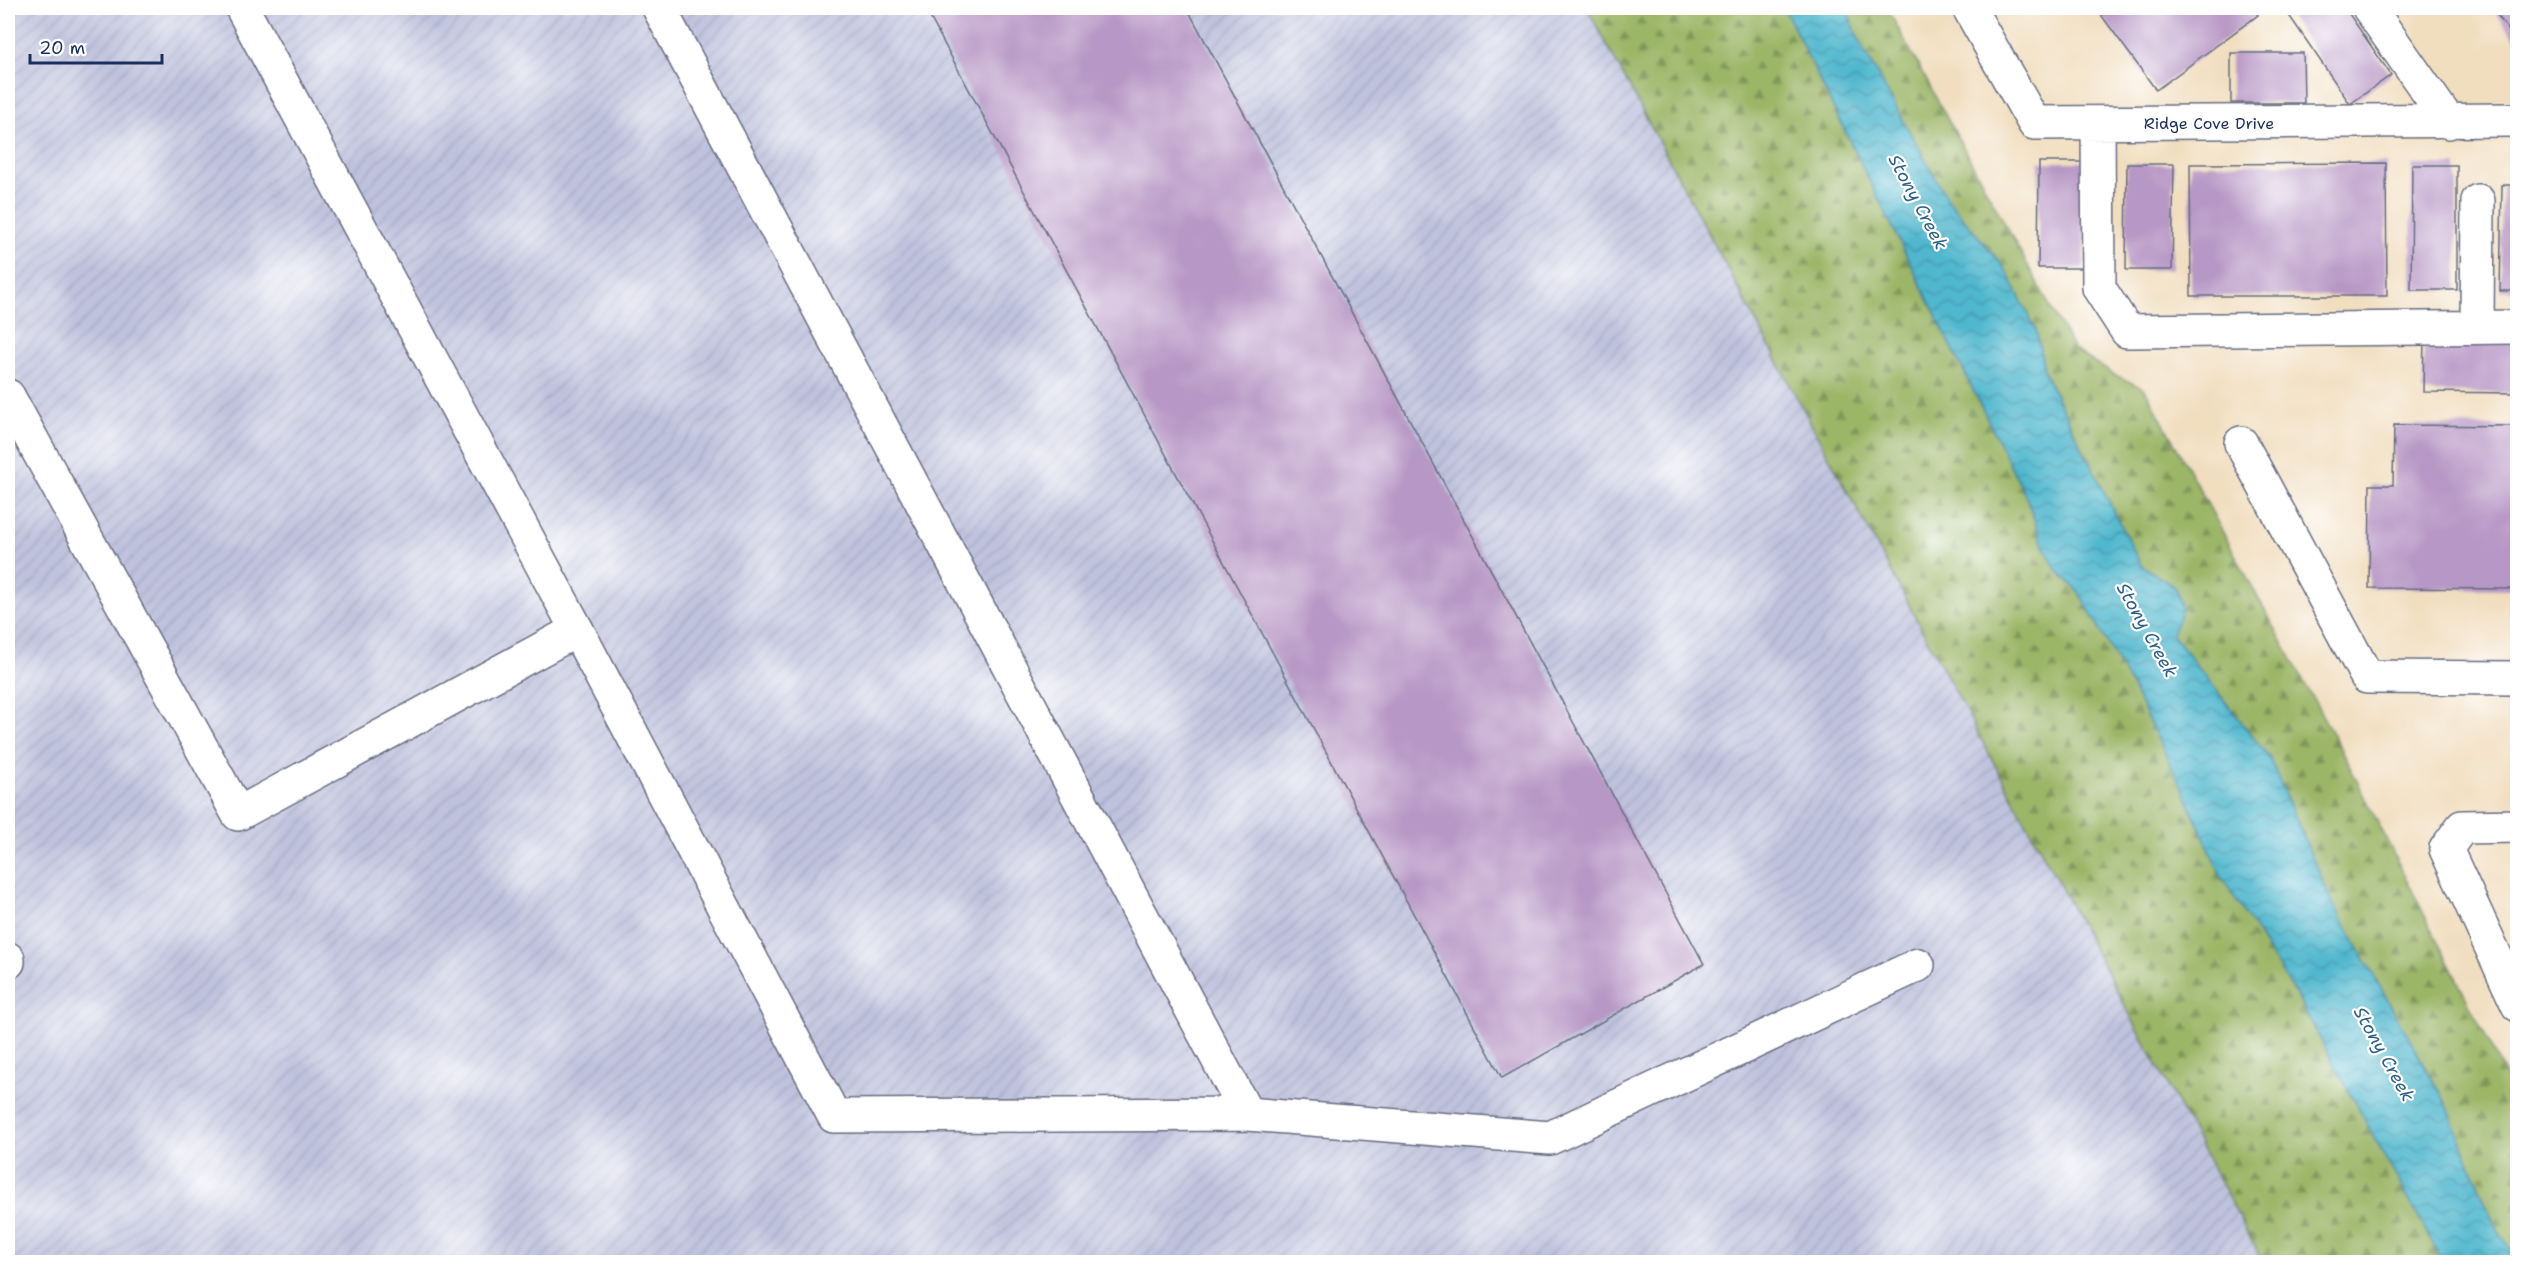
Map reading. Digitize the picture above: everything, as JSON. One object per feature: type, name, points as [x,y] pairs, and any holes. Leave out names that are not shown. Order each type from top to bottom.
[{"type":"street","points":[[242,8],[577,630],[834,1116],[1247,1114],[1550,1138],[1918,965]]},
{"type":"street","points":[[659,8],[1247,1114]]},
{"type":"street","name":"Ridge Cove Drive","points":[[1969,8],[2034,123],[2517,120]]},
{"type":"street","points":[[2369,8],[2449,122]]},
{"type":"street","points":[[2098,123],[2099,288],[2127,331],[2517,327]]},
{"type":"street","points":[[2477,327],[2478,201]]},
{"type":"street","points":[[8,396],[238,814],[577,630]]},
{"type":"street","points":[[2241,443],[2367,677],[2517,678]]},
{"type":"street","points":[[2517,826],[2462,827],[2446,849],[2517,1005]]},
{"type":"shaded area","points":[[8,8],[1587,8],[2263,1262],[8,1262]]},
{"type":"green space","points":[[1587,8],[1784,8],[2027,499],[2042,542],[2056,569],[2078,591],[2128,680],[2180,783],[2221,876],[2295,993],[2443,1262],[2263,1262]]},
{"type":"green space","points":[[1846,8],[1887,8],[2074,350],[2113,374],[2145,389],[2346,759],[2517,1099],[2517,1262],[2491,1217],[2447,1105],[2330,898],[2269,757],[2172,634],[2181,610],[2176,588],[2141,565],[2045,373],[2036,330],[2004,267],[1948,200],[1861,45]]},
{"type":"water","name":"Stony Creek","points":[[1784,8],[1846,8],[1861,45],[1948,200],[2004,267],[2036,330],[2045,374],[2141,565],[2176,588],[2182,610],[2172,634],[2269,757],[2330,898],[2447,1105],[2491,1217],[2517,1262],[2443,1262],[2295,993],[2221,876],[2180,783],[2128,680],[2078,591],[2056,569],[2042,542],[2027,499]]},
{"type":"building","points":[[925,8],[1187,8],[1704,964],[1502,1078]]},
{"type":"building","points":[[2096,8],[2252,8],[2258,15],[2156,90]]},
{"type":"building","points":[[2284,8],[2345,8],[2391,75],[2350,104]]},
{"type":"building","points":[[2492,8],[2518,8],[2518,43]]},
{"type":"building","points":[[2231,53],[2303,53],[2304,103],[2231,103]]},
{"type":"building","points":[[2039,162],[2085,162],[2084,268],[2038,268]]},
{"type":"building","points":[[2386,163],[2387,296],[2191,296],[2190,164]]},
{"type":"building","points":[[2127,164],[2174,164],[2172,270],[2126,270]]},
{"type":"building","points":[[2412,165],[2457,165],[2457,290],[2411,290]]},
{"type":"building","points":[[2502,185],[2518,185],[2518,291],[2500,291]]},
{"type":"building","points":[[2424,335],[2518,336],[2518,393],[2423,392]]},
{"type":"building","points":[[2394,425],[2518,426],[2518,589],[2369,588],[2370,485],[2393,485]]}]
